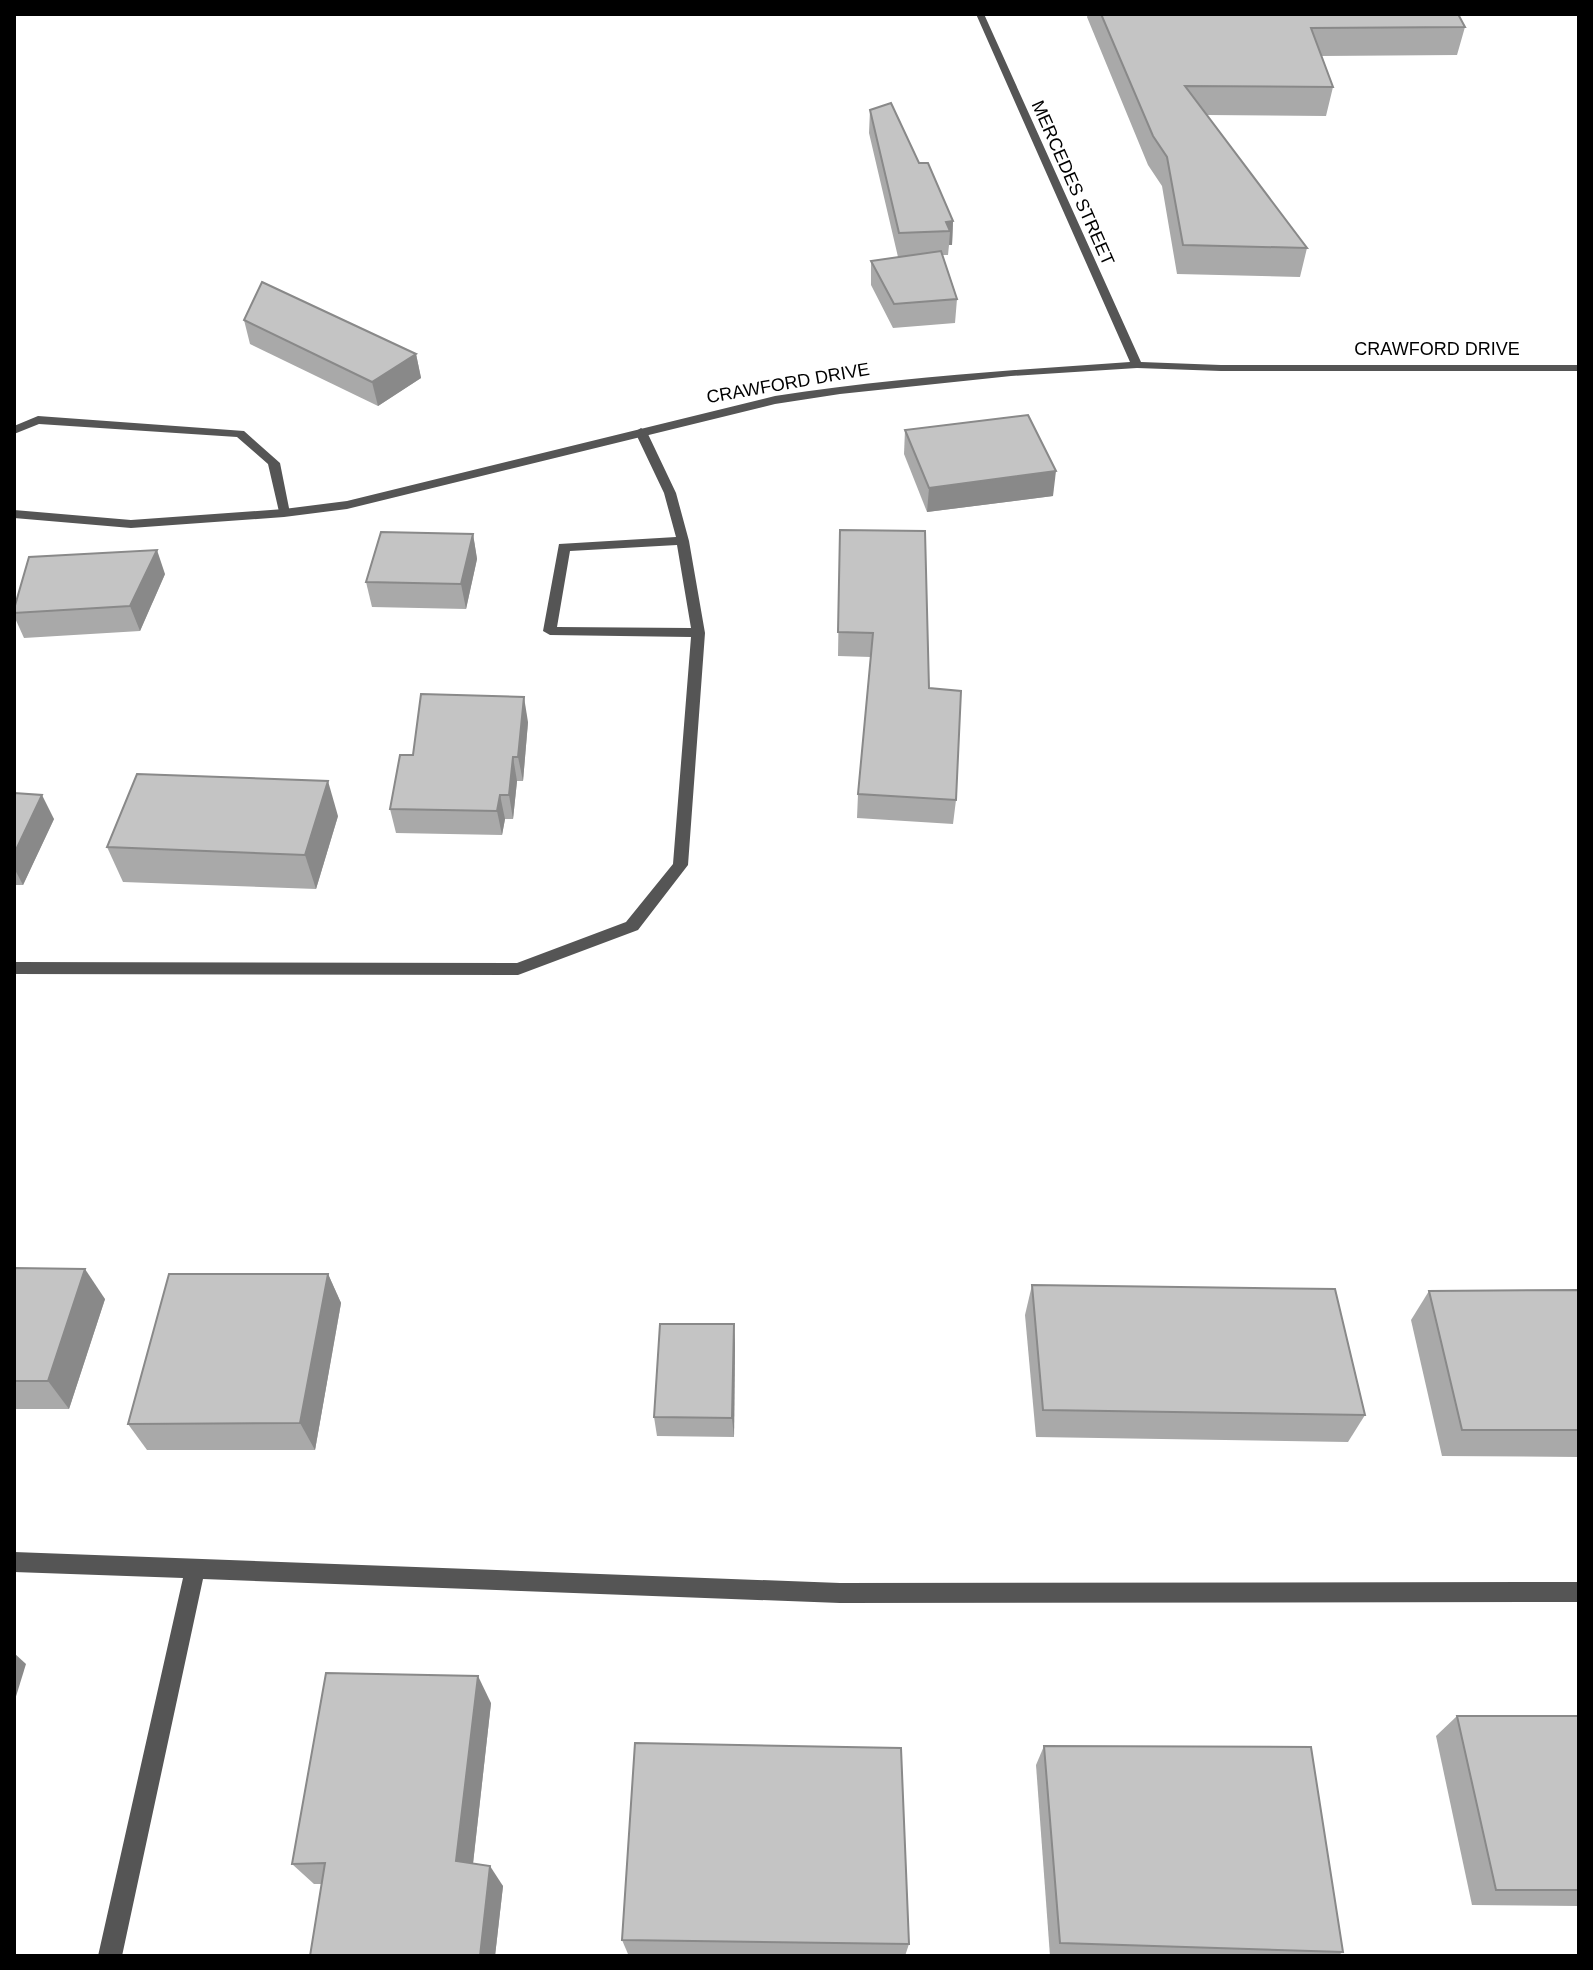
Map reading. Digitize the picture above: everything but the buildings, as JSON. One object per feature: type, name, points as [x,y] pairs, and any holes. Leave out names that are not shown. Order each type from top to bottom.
[{"type":"street","name":"MERCEDES STREET","points":[[980,14],[1137,365]]},
{"type":"street","name":"CRAWFORD DRIVE","points":[[14,514],[131,524],[284,513],[347,505],[721,411],[840,390],[1011,373],[1137,365],[1221,368],[1579,368]]},
{"type":"street","points":[[14,430],[38,420],[240,434],[274,463],[284,513]]},
{"type":"street","points":[[14,968],[518,969],[632,926],[680,865],[698,633],[683,541],[670,493],[641,432]]},
{"type":"street","points":[[683,541],[564,547],[550,631],[698,633]]},
{"type":"street","points":[[14,1562],[840,1593],[1579,1592]]},
{"type":"street","points":[[110,1956],[195,1569]]}]
